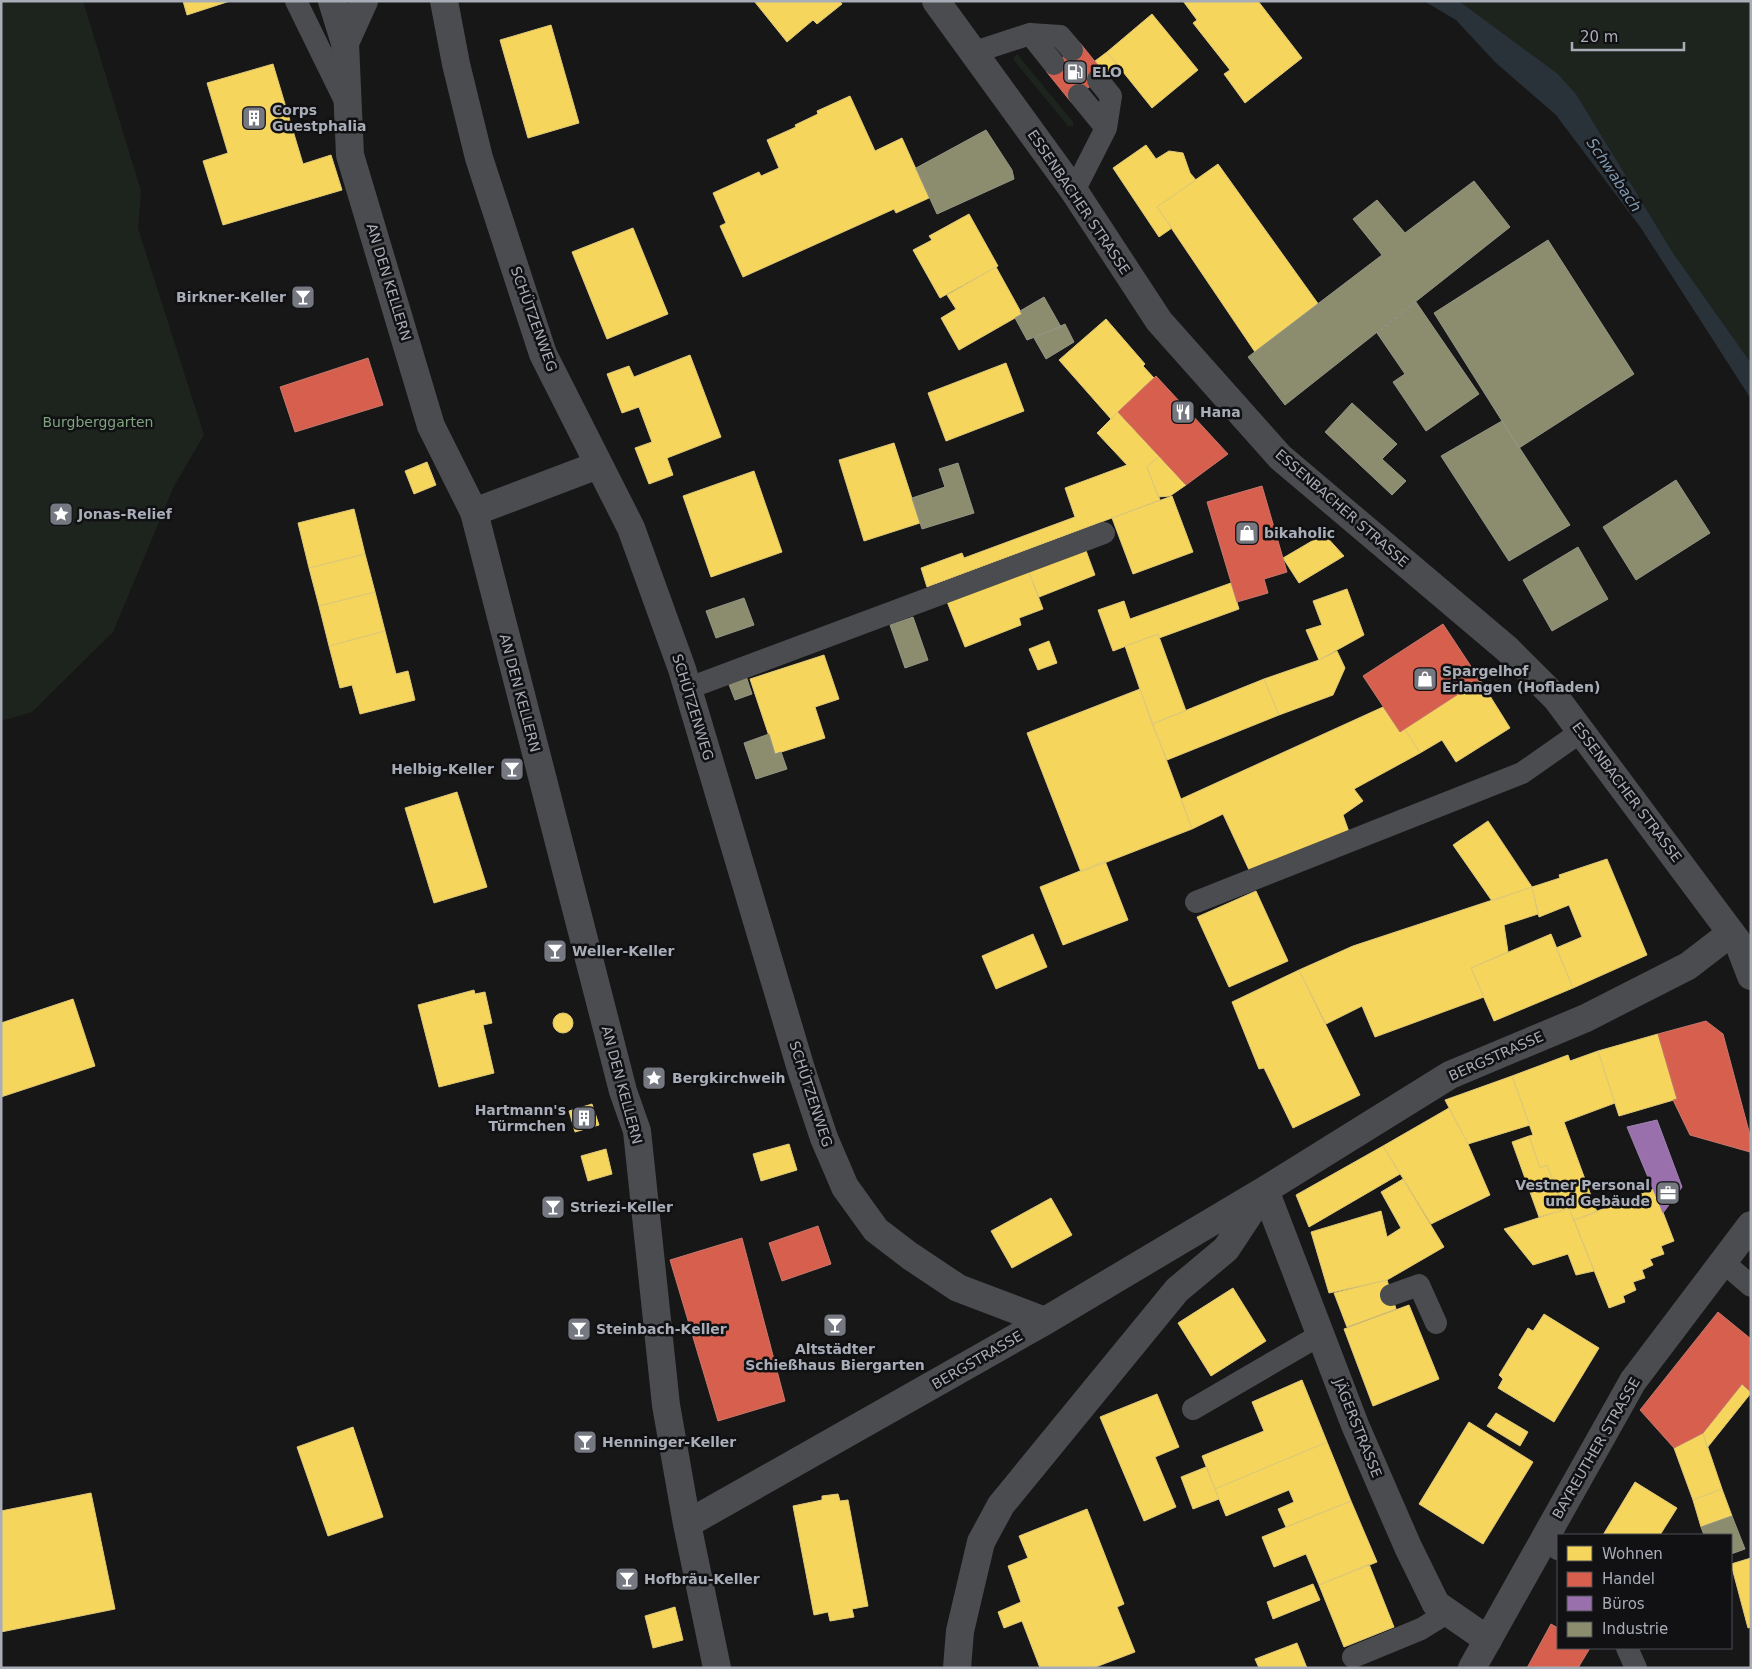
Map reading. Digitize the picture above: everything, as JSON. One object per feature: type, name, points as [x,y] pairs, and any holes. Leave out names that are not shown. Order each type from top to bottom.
[{"type":"street","name":"AN DEN KELLERN","points":[[332,1],[345,43],[350,155],[429,416],[474,512],[620,1082],[637,1132],[666,1405],[687,1524],[717,1668]]},
{"type":"street","name":"AN DEN KELLERN","points":[[345,43],[364,1]]},
{"type":"street","name":"SCHÜTZENWEG","points":[[444,1],[456,64],[479,158],[540,345],[631,528],[688,688],[801,1068],[824,1138],[845,1187],[876,1230],[910,1256],[958,1288],[1045,1321]]},
{"type":"street","name":"ESSENBACHER STRASSE","points":[[936,1],[1074,190],[1160,321],[1280,456],[1507,649],[1556,698],[1740,943],[1751,976]]},
{"type":"street","points":[[474,512],[598,465]]},
{"type":"street","name":"BERGSTRASSE","points":[[687,1524],[1045,1321],[1265,1190],[1450,1075],[1586,1018],[1688,966],[1740,943]]},
{"type":"street","name":"BERGSTRASSE","points":[[957,1668],[960,1631],[981,1542],[1001,1505],[1177,1290],[1226,1249],[1265,1190]]},
{"type":"street","name":"JÄGERSTRASSE","points":[[1265,1190],[1355,1425],[1408,1547],[1436,1604],[1488,1640]]},
{"type":"street","name":"BAYREUTHER STRASSE","points":[[1472,1668],[1488,1640],[1551,1544],[1634,1381],[1740,1244],[1751,1209]]},
{"type":"lane","points":[[296,1],[348,106]]},
{"type":"lane","points":[[975,52],[1030,34],[1060,36],[1072,50]]},
{"type":"lane","points":[[1030,34],[1054,64]]},
{"type":"lane","points":[[1074,190],[1106,128],[1111,96],[1098,80]]},
{"type":"lane","points":[[1079,95],[1106,128]]},
{"type":"lane","points":[[688,688],[1104,533]]},
{"type":"lane","points":[[1196,902],[1522,773],[1582,731]]},
{"type":"lane","points":[[1740,1244],[1751,1286]]},
{"type":"lane","points":[[1391,1295],[1419,1285],[1436,1323]]},
{"type":"lane","points":[[1193,1409],[1320,1335]]},
{"type":"lane","points":[[1352,1657],[1421,1629],[1448,1613]]},
{"type":"lane","points":[[1627,1649],[1636,1668]]},
{"type":"green space","name":"Burgberggarten","points":[[1,1],[83,1],[141,191],[138,228],[204,435],[174,486],[113,632],[32,712],[1,721]]},
{"type":"green space","points":[[1459,1],[1751,1],[1751,363],[1673,253],[1576,94],[1558,74]]},
{"type":"green space","points":[[1017,54],[1073,122],[1073,126],[1068,126],[1013,59]]},
{"type":"water","name":"Schwabach","points":[[1424,1],[1459,1],[1558,74],[1576,94],[1673,253],[1751,363],[1751,399],[1641,228],[1556,115],[1495,62],[1456,20]]},
{"type":"building: Wohnen","points":[[183,1],[230,1],[187,15]]},
{"type":"building: Wohnen","points":[[754,1],[840,1],[842,4],[817,24],[813,20],[787,42]]},
{"type":"building: Wohnen","points":[[1183,1],[1258,1],[1302,58],[1245,103],[1224,74],[1230,70],[1193,23],[1197,20]]},
{"type":"building: Wohnen","points":[[1152,14],[1198,70],[1152,108],[1107,52]]},
{"type":"building: Wohnen","points":[[551,25],[579,123],[528,138],[500,40]]},
{"type":"building: Wohnen","points":[[1107,52],[1117,64],[1105,74],[1095,61]]},
{"type":"building: Wohnen","name":"Corps Guestphalia","points":[[273,64],[303,164],[331,155],[342,190],[223,225],[203,161],[228,153],[207,83]]},
{"type":"building: Wohnen","points":[[850,96],[875,151],[902,138],[929,198],[896,213],[894,209],[743,277],[720,226],[726,223],[713,193],[759,172],[761,176],[779,168],[767,140],[796,127],[795,125],[818,114],[817,111]]},
{"type":"building: Wohnen","points":[[1146,145],[1156,159],[1169,151],[1183,153],[1190,173],[1196,180],[1157,207],[1172,228],[1159,237],[1113,168]]},
{"type":"building: Wohnen","points":[[1218,164],[1319,305],[1255,352],[1157,207]]},
{"type":"building: Wohnen","points":[[969,214],[998,266],[940,298],[913,250],[932,240],[929,236]]},
{"type":"building: Wohnen","points":[[633,228],[668,314],[607,339],[572,252]]},
{"type":"building: Wohnen","points":[[996,267],[1022,314],[959,350],[941,318],[956,309],[947,295]]},
{"type":"building: Wohnen","points":[[1106,319],[1145,364],[1143,366],[1154,378],[1111,419],[1059,360]]},
{"type":"building: Wohnen","points":[[690,355],[721,437],[667,458],[673,475],[649,484],[635,448],[652,442],[639,407],[622,413],[607,374],[629,366],[634,377]]},
{"type":"building: Wohnen","points":[[1006,363],[1024,411],[946,441],[928,393]]},
{"type":"building: Wohnen","points":[[1118,412],[1159,456],[1147,467],[1160,500],[927,587],[921,568],[962,553],[964,558],[1075,517],[1065,488],[1127,465],[1097,433]]},
{"type":"building: Wohnen","points":[[894,443],[920,523],[864,541],[839,460]]},
{"type":"building: Wohnen","points":[[1159,456],[1186,485],[1170,496],[1158,497],[1147,467]]},
{"type":"building: Wohnen","points":[[427,462],[436,485],[414,494],[405,471]]},
{"type":"building: Wohnen","points":[[754,471],[782,552],[711,577],[683,496]]},
{"type":"building: Wohnen","points":[[1172,496],[1193,552],[1133,574],[1112,518]]},
{"type":"building: Wohnen","points":[[354,509],[365,554],[309,568],[298,523]]},
{"type":"building: Wohnen","points":[[1324,534],[1344,556],[1299,583],[1283,558]]},
{"type":"building: Wohnen","points":[[1085,548],[1095,575],[1039,597],[1028,570]]},
{"type":"building: Wohnen","points":[[365,554],[375,592],[319,606],[309,568]]},
{"type":"building: Wohnen","points":[[1027,567],[1043,609],[1019,618],[1021,625],[965,647],[946,599]]},
{"type":"building: Wohnen","points":[[1231,583],[1239,609],[1159,638],[1158,634],[1113,651],[1098,610],[1124,601],[1130,619]]},
{"type":"building: Wohnen","points":[[1347,589],[1364,635],[1319,660],[1306,630],[1322,625],[1313,601]]},
{"type":"building: Wohnen","points":[[375,592],[385,631],[329,646],[319,606]]},
{"type":"building: Wohnen","points":[[385,631],[396,674],[408,671],[415,700],[360,714],[352,685],[340,688],[329,646]]},
{"type":"building: Wohnen","points":[[1158,634],[1186,711],[1152,724],[1125,646]]},
{"type":"building: Wohnen","points":[[1049,641],[1057,663],[1038,670],[1029,649]]},
{"type":"building: Wohnen","points":[[1337,651],[1345,668],[1333,695],[1279,715],[1264,679],[1319,660]]},
{"type":"building: Wohnen","points":[[824,655],[839,699],[815,707],[825,738],[775,754],[750,679]]},
{"type":"building: Wohnen","points":[[1264,679],[1279,715],[1167,760],[1152,724]]},
{"type":"building: Wohnen","points":[[1480,680],[1510,728],[1456,762],[1442,740],[1420,753],[1404,728]]},
{"type":"building: Wohnen","points":[[1140,689],[1192,829],[1081,872],[1027,733]]},
{"type":"building: Wohnen","points":[[1383,707],[1400,732],[1404,728],[1420,753],[1354,789],[1363,801],[1343,815],[1349,832],[1250,872],[1223,814],[1192,829],[1181,799]]},
{"type":"building: Wohnen","points":[[457,792],[487,887],[434,903],[405,808]]},
{"type":"building: Wohnen","points":[[1488,821],[1532,887],[1492,901],[1453,845]]},
{"type":"building: Wohnen","points":[[1607,859],[1647,955],[1573,988],[1556,948],[1582,937],[1569,905],[1539,917],[1532,887],[1560,878],[1559,875]]},
{"type":"building: Wohnen","points":[[1105,861],[1128,920],[1063,945],[1040,887]]},
{"type":"building: Wohnen","points":[[1532,887],[1538,914],[1504,925],[1508,952],[1471,968],[1484,997],[1375,1037],[1362,1006],[1326,1024],[1299,970],[1353,946]]},
{"type":"building: Wohnen","points":[[1256,891],[1288,961],[1229,987],[1197,917]]},
{"type":"building: Wohnen","points":[[1033,934],[1047,967],[996,989],[982,956]]},
{"type":"building: Wohnen","points":[[1551,934],[1573,988],[1494,1021],[1471,968]]},
{"type":"building: Wohnen","points":[[1299,970],[1360,1095],[1293,1128],[1264,1068],[1259,1069],[1232,1002]]},
{"type":"building: Wohnen","points":[[474,990],[475,994],[485,992],[492,1023],[483,1025],[494,1073],[439,1087],[418,1005]]},
{"type":"building: Wohnen","points":[[73,999],[95,1066],[1,1097],[1,1023]]},
{"type":"building: Wohnen","points":[[563,1013],[570,1016],[573,1023],[570,1030],[563,1033],[556,1030],[553,1023],[556,1016]]},
{"type":"building: Wohnen","points":[[1658,1034],[1677,1099],[1619,1116],[1598,1051]]},
{"type":"building: Wohnen","points":[[1598,1051],[1615,1103],[1564,1122],[1597,1212],[1574,1220],[1569,1208],[1564,1210],[1547,1165],[1540,1168],[1529,1136],[1533,1135],[1512,1076],[1568,1055],[1570,1061]]},
{"type":"building: Wohnen","points":[[1512,1076],[1530,1125],[1468,1144],[1445,1100]]},
{"type":"building: Wohnen","name":"Hartmann's Türmchen","points":[[592,1104],[599,1125],[575,1132],[569,1111]]},
{"type":"building: Wohnen","points":[[1449,1108],[1468,1144],[1490,1195],[1431,1224],[1383,1146]]},
{"type":"building: Wohnen","points":[[1529,1136],[1540,1168],[1547,1165],[1564,1210],[1539,1217],[1512,1142]]},
{"type":"building: Wohnen","points":[[789,1144],[797,1170],[761,1181],[753,1154]]},
{"type":"building: Wohnen","points":[[1383,1146],[1400,1174],[1309,1227],[1296,1195]]},
{"type":"building: Wohnen","points":[[606,1149],[612,1174],[588,1181],[581,1156]]},
{"type":"building: Wohnen","points":[[1403,1179],[1444,1247],[1387,1280],[1329,1293],[1311,1232],[1381,1211],[1387,1237],[1401,1228],[1381,1192]]},
{"type":"building: Wohnen","points":[[1654,1189],[1674,1241],[1661,1246],[1664,1254],[1650,1259],[1653,1265],[1642,1270],[1645,1278],[1633,1282],[1636,1290],[1623,1296],[1625,1302],[1609,1308],[1574,1220]]},
{"type":"building: Wohnen","points":[[1051,1198],[1072,1235],[1012,1268],[991,1231]]},
{"type":"building: Wohnen","points":[[1569,1208],[1594,1271],[1576,1275],[1568,1254],[1533,1265],[1504,1229]]},
{"type":"building: Wohnen","points":[[1387,1280],[1396,1309],[1347,1327],[1334,1293]]},
{"type":"building: Wohnen","points":[[1233,1288],[1266,1341],[1211,1376],[1178,1323]]},
{"type":"building: Wohnen","points":[[1409,1305],[1439,1379],[1373,1406],[1344,1329]]},
{"type":"building: Wohnen","points":[[1544,1314],[1599,1348],[1554,1422],[1498,1388],[1503,1379],[1499,1375],[1528,1328],[1533,1331]]},
{"type":"building: Wohnen","points":[[1302,1380],[1327,1442],[1215,1489],[1202,1456],[1264,1431],[1252,1402]]},
{"type":"building: Wohnen","points":[[1742,1384],[1751,1393],[1707,1448],[1703,1433]]},
{"type":"building: Wohnen","points":[[1157,1394],[1179,1447],[1155,1457],[1176,1507],[1144,1521],[1100,1417]]},
{"type":"building: Wohnen","points":[[1496,1413],[1528,1432],[1520,1446],[1487,1426]]},
{"type":"building: Wohnen","points":[[1469,1422],[1533,1462],[1483,1544],[1419,1504]]},
{"type":"building: Wohnen","points":[[353,1427],[383,1517],[328,1536],[297,1447]]},
{"type":"building: Wohnen","points":[[1703,1433],[1722,1489],[1693,1500],[1674,1448]]},
{"type":"building: Wohnen","points":[[1327,1442],[1351,1501],[1286,1527],[1278,1509],[1294,1502],[1289,1490],[1226,1516],[1215,1489]]},
{"type":"building: Wohnen","points":[[1206,1467],[1219,1499],[1193,1509],[1181,1477]]},
{"type":"building: Wohnen","points":[[1635,1482],[1677,1508],[1661,1534],[1604,1534]]},
{"type":"building: Wohnen","points":[[1722,1489],[1732,1516],[1701,1527],[1693,1500]]},
{"type":"building: Wohnen","points":[[91,1493],[115,1609],[1,1632],[1,1511]]},
{"type":"building: Wohnen","points":[[838,1494],[840,1501],[848,1500],[868,1606],[852,1609],[854,1617],[830,1621],[828,1612],[814,1615],[793,1506],[822,1500],[822,1496]]},
{"type":"building: Wohnen","points":[[1351,1501],[1377,1562],[1319,1585],[1306,1554],[1274,1567],[1262,1537]]},
{"type":"building: Wohnen","points":[[1087,1509],[1124,1604],[1117,1607],[1135,1652],[1093,1668],[1040,1668],[1022,1621],[1004,1628],[998,1612],[1021,1602],[1008,1566],[1028,1558],[1019,1536]]},
{"type":"building: Wohnen","points":[[1751,1558],[1751,1627],[1748,1628],[1732,1568],[1732,1564]]},
{"type":"building: Wohnen","points":[[1369,1564],[1394,1627],[1344,1647],[1319,1585]]},
{"type":"building: Wohnen","points":[[1313,1584],[1320,1600],[1273,1619],[1267,1602]]},
{"type":"building: Wohnen","points":[[675,1607],[683,1640],[653,1648],[645,1616]]},
{"type":"building: Wohnen","points":[[1297,1643],[1307,1668],[1259,1668],[1255,1659]]},
{"type":"building: Handel","points":[[1080,43],[1105,74],[1071,102],[1046,71]]},
{"type":"building: Handel","points":[[368,358],[383,405],[295,432],[280,387]]},
{"type":"building: Handel","points":[[1156,376],[1228,454],[1186,485],[1118,412]]},
{"type":"building: Handel","points":[[1262,486],[1287,572],[1264,579],[1268,593],[1237,602],[1207,502]]},
{"type":"building: Handel","points":[[1443,624],[1480,680],[1400,732],[1363,676]]},
{"type":"building: Handel","points":[[1706,1021],[1723,1034],[1751,1139],[1750,1152],[1690,1135],[1673,1100],[1677,1099],[1658,1034]]},
{"type":"building: Handel","points":[[818,1226],[831,1264],[782,1281],[769,1243]]},
{"type":"building: Handel","points":[[742,1238],[785,1401],[718,1421],[670,1260]]},
{"type":"building: Handel","points":[[1718,1312],[1751,1339],[1751,1392],[1742,1384],[1703,1433],[1674,1448],[1640,1410]]},
{"type":"building: Handel","points":[[1551,1624],[1557,1627],[1557,1649],[1589,1649],[1578,1668],[1527,1668]]},
{"type":"building: Büros","points":[[1657,1120],[1682,1187],[1663,1213],[1627,1127]]},
{"type":"building: Industrie","points":[[986,130],[1012,170],[1014,179],[937,214],[916,168]]},
{"type":"building: Industrie","points":[[1474,181],[1510,227],[1285,405],[1248,357],[1382,255],[1353,219],[1377,200],[1405,233]]},
{"type":"building: Industrie","points":[[1548,240],[1634,374],[1519,448],[1434,313]]},
{"type":"building: Industrie","points":[[1044,297],[1061,327],[1027,340],[1015,318],[1022,314],[1020,311]]},
{"type":"building: Industrie","points":[[1416,302],[1479,394],[1426,431],[1393,382],[1405,374],[1377,333]]},
{"type":"building: Industrie","points":[[1065,324],[1074,342],[1046,359],[1034,338]]},
{"type":"building: Industrie","points":[[1352,403],[1397,444],[1382,459],[1406,481],[1392,495],[1325,432]]},
{"type":"building: Industrie","points":[[1502,421],[1570,525],[1509,561],[1441,456]]},
{"type":"building: Industrie","points":[[958,463],[974,513],[922,529],[912,498],[945,487],[939,469]]},
{"type":"building: Industrie","points":[[1676,480],[1710,533],[1636,580],[1603,527]]},
{"type":"building: Industrie","points":[[1578,547],[1608,599],[1552,631],[1523,580]]},
{"type":"building: Industrie","points":[[744,598],[754,625],[716,638],[706,611]]},
{"type":"building: Industrie","points":[[913,617],[928,660],[905,668],[890,625]]},
{"type":"building: Industrie","points":[[746,676],[752,694],[735,700],[728,682]]},
{"type":"building: Industrie","points":[[769,734],[775,754],[781,752],[787,769],[756,779],[744,743]]},
{"type":"building: Industrie","points":[[1732,1516],[1745,1549],[1732,1554],[1732,1534],[1704,1534],[1701,1527]]},
{"type":"place","name":"ELO","points":[[1075,72]]},
{"type":"place","name":"Corps Guestphalia","points":[[254,118]]},
{"type":"place","name":"Birkner-Keller","points":[[303,297]]},
{"type":"place","name":"Hana","points":[[1183,412]]},
{"type":"place","name":"Jonas-Relief","points":[[61,514]]},
{"type":"place","name":"bikaholic","points":[[1247,533]]},
{"type":"place","name":"Spargelhof Erlangen (Hofladen)","points":[[1425,679]]},
{"type":"place","name":"Helbig-Keller","points":[[512,769]]},
{"type":"place","name":"Weller-Keller","points":[[555,951]]},
{"type":"place","name":"Bergkirchweih","points":[[654,1078]]},
{"type":"place","name":"Hartmann's Türmchen","points":[[584,1118]]},
{"type":"place","name":"Vestner Personal und Gebäude","points":[[1668,1193]]},
{"type":"place","name":"Striezi-Keller","points":[[553,1207]]},
{"type":"place","name":"Altstädter Schießhaus Biergarten","points":[[835,1325]]},
{"type":"place","name":"Steinbach-Keller","points":[[579,1329]]},
{"type":"place","name":"Henninger-Keller","points":[[585,1442]]},
{"type":"place","name":"Hofbräu-Keller","points":[[627,1579]]}]
